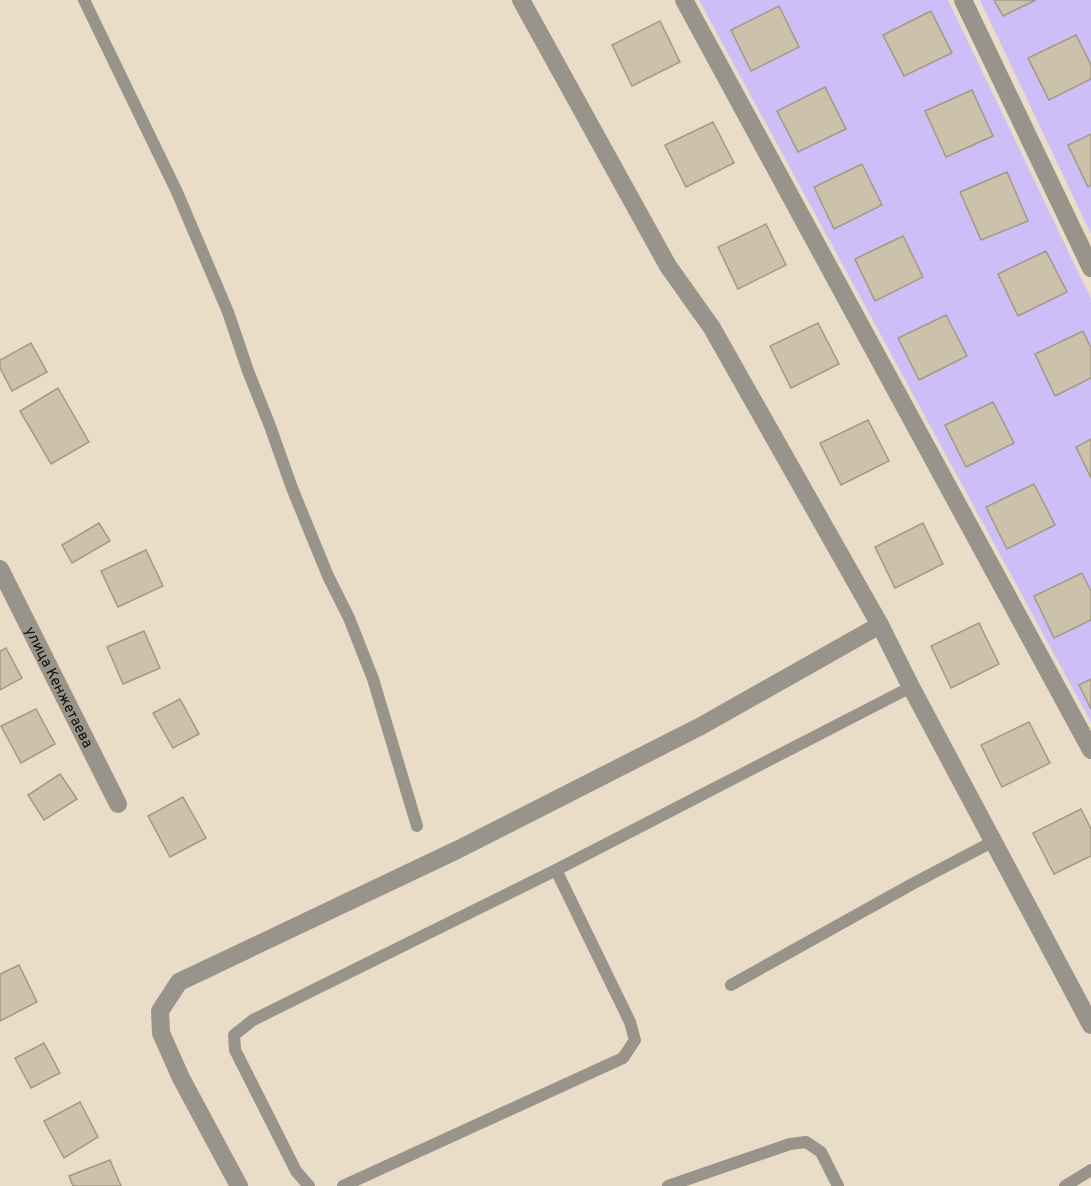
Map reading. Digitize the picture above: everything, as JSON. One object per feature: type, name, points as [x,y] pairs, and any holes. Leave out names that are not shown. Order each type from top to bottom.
[{"type":"street","points":[[521,0],[668,266],[712,328],[880,626],[1091,1025]]},
{"type":"street","points":[[684,0],[1091,750]]},
{"type":"street","points":[[963,0],[1091,268]]},
{"type":"street","name":"улица Кенжетаева","points":[[0,569],[118,804]]},
{"type":"street","points":[[239,1186],[161,1033],[160,1011],[179,982],[457,850],[701,726],[880,626]]},
{"type":"lane","points":[[84,0],[177,192],[228,312],[292,488],[328,576],[349,618],[372,679],[417,826]]},
{"type":"lane","points":[[309,1186],[296,1171],[235,1050],[234,1035],[253,1020],[556,870],[911,687]]},
{"type":"lane","points":[[731,985],[994,841]]},
{"type":"lane","points":[[343,1186],[623,1058],[635,1040],[630,1022],[556,870]]},
{"type":"lane","points":[[668,1186],[790,1144],[807,1142],[821,1152],[838,1186]]},
{"type":"lane","points":[[1071,1185],[1091,1170]]},
{"type":"shaded area","points":[[699,0],[948,0],[1091,299],[1091,722]]},
{"type":"shaded area","points":[[980,0],[1091,0],[1091,234]]},
{"type":"building","points":[[994,0],[1036,0],[1003,16]]},
{"type":"building","points":[[779,6],[799,47],[751,71],[731,30]]},
{"type":"building","points":[[931,11],[952,53],[904,76],[883,35]]},
{"type":"building","points":[[660,21],[680,62],[632,86],[612,45]]},
{"type":"building","points":[[1076,35],[1091,65],[1091,79],[1049,100],[1028,58]]},
{"type":"building","points":[[825,87],[846,129],[798,152],[777,111]]},
{"type":"building","points":[[972,90],[993,136],[946,157],[925,111]]},
{"type":"building","points":[[713,122],[734,163],[686,187],[665,145]]},
{"type":"building","points":[[1091,134],[1091,185],[1088,187],[1068,145]]},
{"type":"building","points":[[862,164],[882,205],[834,229],[814,187]]},
{"type":"building","points":[[1007,172],[1028,221],[981,240],[960,192]]},
{"type":"building","points":[[766,224],[786,265],[738,289],[718,247]]},
{"type":"building","points":[[903,236],[923,277],[875,301],[855,259]]},
{"type":"building","points":[[1046,251],[1067,292],[1018,316],[998,274]]},
{"type":"building","points":[[946,315],[967,356],[919,380],[898,338]]},
{"type":"building","points":[[818,323],[839,364],[791,388],[770,346]]},
{"type":"building","points":[[1083,331],[1091,348],[1091,378],[1055,396],[1035,354]]},
{"type":"building","points":[[31,343],[47,372],[12,391],[0,368],[0,360]]},
{"type":"building","points":[[58,388],[89,442],[51,464],[20,411]]},
{"type":"building","points":[[993,402],[1014,443],[966,467],[945,425]]},
{"type":"building","points":[[868,420],[889,461],[841,485],[820,443]]},
{"type":"building","points":[[1091,439],[1091,478],[1076,447]]},
{"type":"building","points":[[1034,484],[1055,525],[1007,549],[986,507]]},
{"type":"building","points":[[99,523],[110,541],[72,563],[62,545]]},
{"type":"building","points":[[923,523],[943,564],[895,588],[875,547]]},
{"type":"building","points":[[146,550],[163,586],[118,607],[101,571]]},
{"type":"building","points":[[1082,573],[1091,591],[1091,620],[1054,638],[1034,596]]},
{"type":"building","points":[[979,623],[999,664],[951,688],[931,646]]},
{"type":"building","points":[[144,631],[160,668],[123,684],[107,647]]},
{"type":"building","points":[[6,648],[22,678],[0,690],[0,651]]},
{"type":"building","points":[[1091,679],[1091,709],[1079,685]]},
{"type":"building","points":[[180,699],[199,734],[173,748],[153,713]]},
{"type":"building","points":[[36,709],[55,744],[21,763],[1,726]]},
{"type":"building","points":[[1029,722],[1050,763],[1002,787],[981,745]]},
{"type":"building","points":[[60,774],[77,799],[44,820],[28,795]]},
{"type":"building","points":[[183,797],[206,838],[170,857],[148,816]]},
{"type":"building","points":[[1081,809],[1091,829],[1091,856],[1054,874],[1033,833]]},
{"type":"building","points":[[19,965],[37,1002],[0,1021],[0,974]]},
{"type":"building","points":[[44,1043],[60,1073],[31,1088],[15,1058]]},
{"type":"building","points":[[80,1102],[98,1137],[64,1158],[44,1121]]},
{"type":"building","points":[[110,1160],[121,1186],[73,1186],[69,1176]]}]
